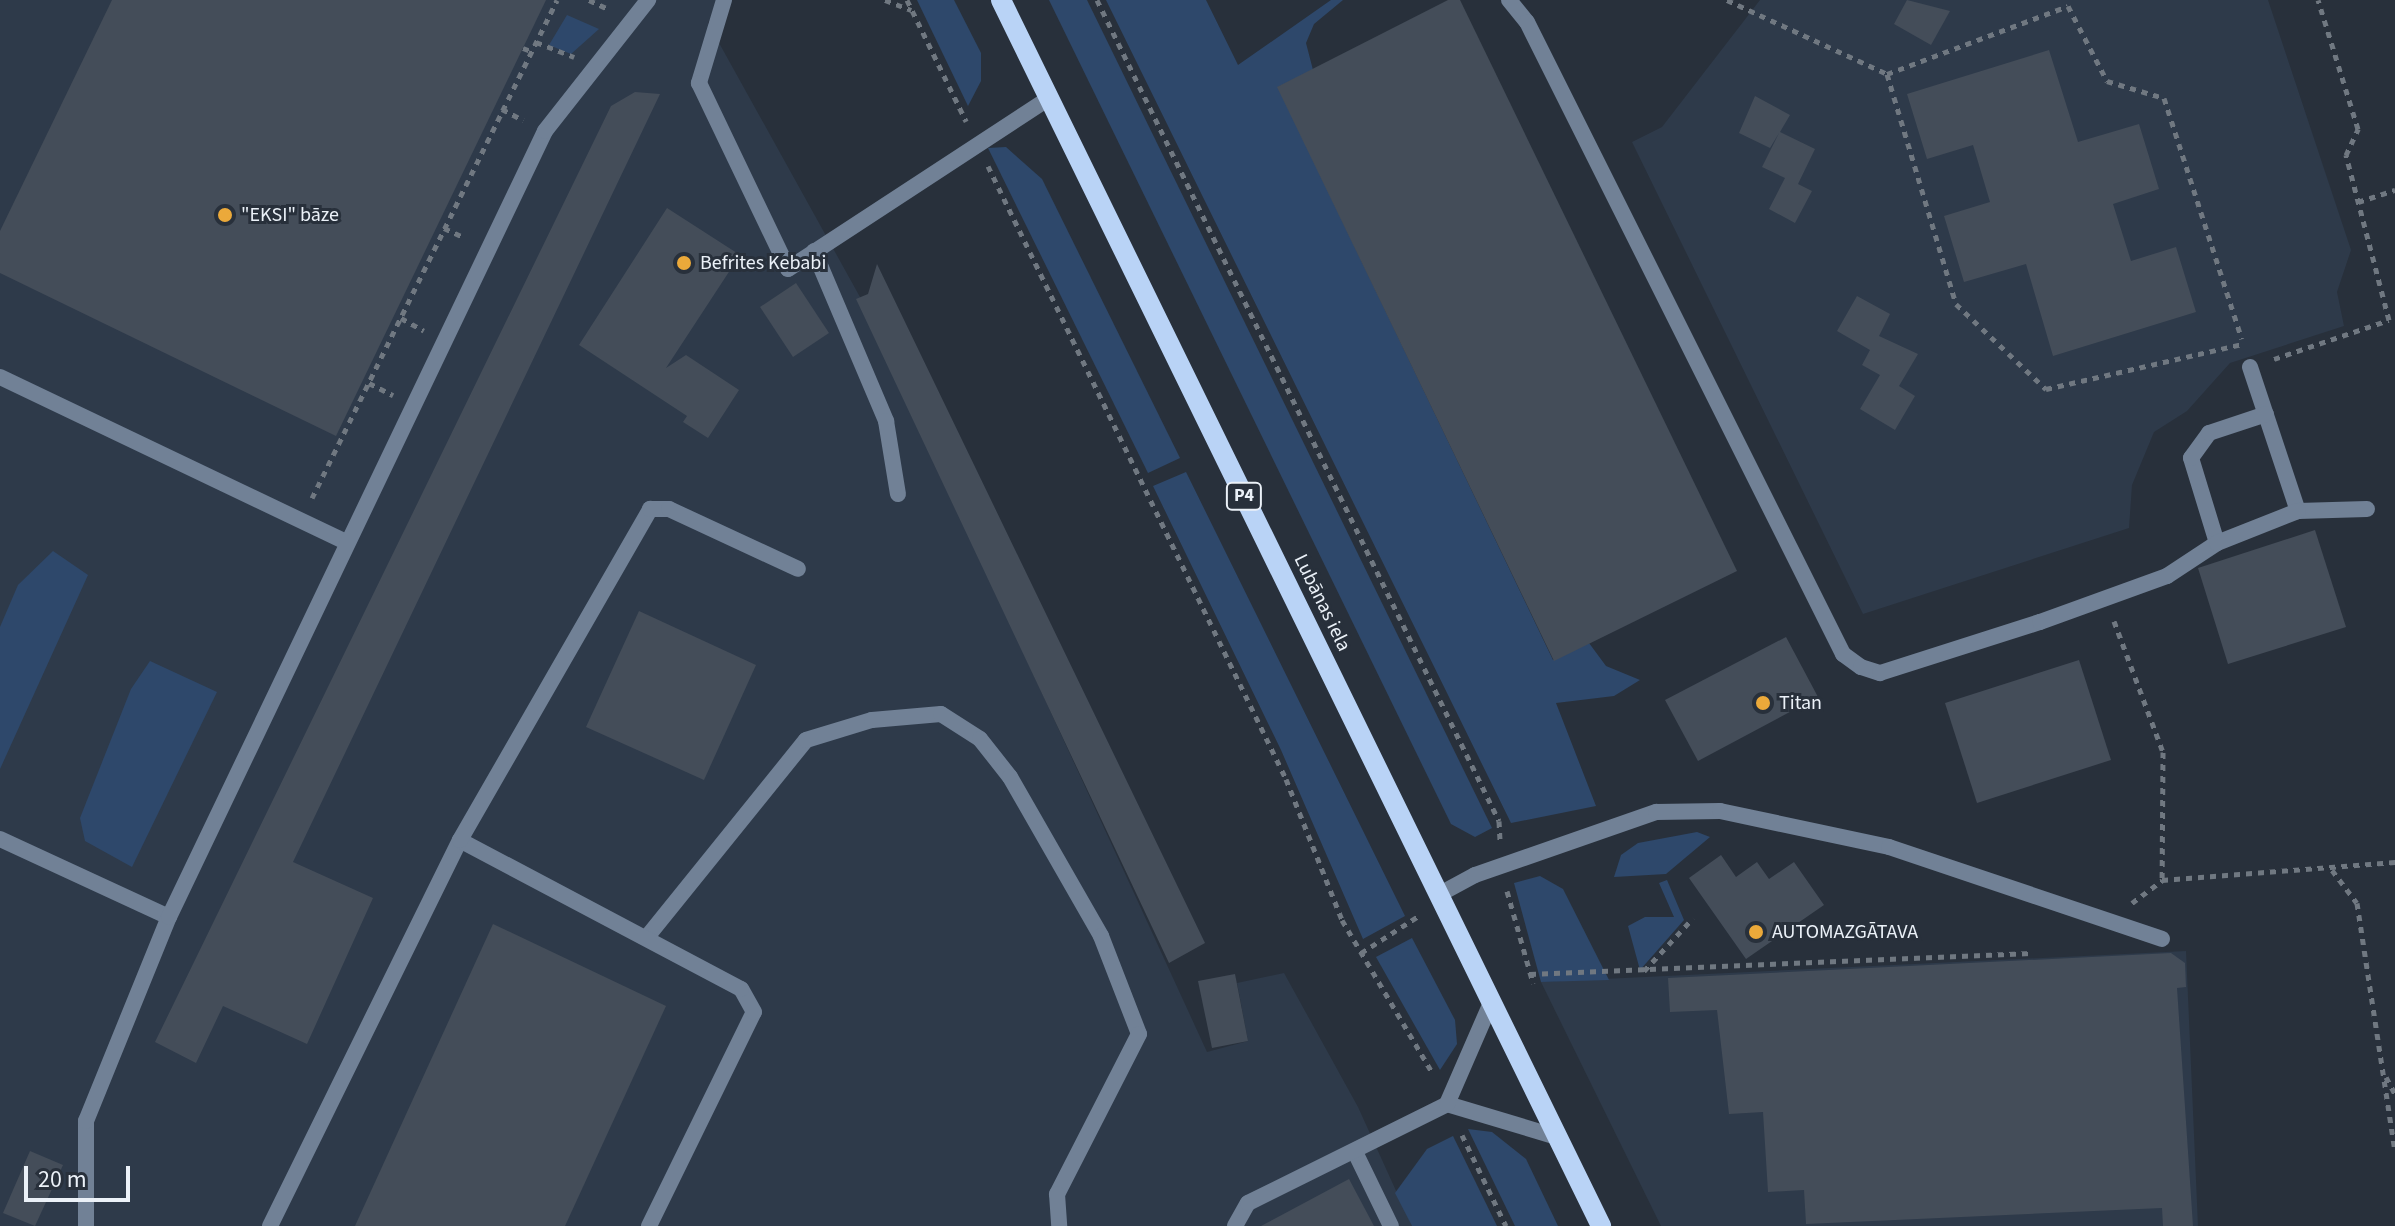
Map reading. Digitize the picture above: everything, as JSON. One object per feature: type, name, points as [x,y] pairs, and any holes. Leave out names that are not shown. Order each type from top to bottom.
[{"type":"main road","name":"Lubānas iela","points":[[1001,0],[1601,1226]]},
{"type":"street","points":[[86,1226],[86,1121],[169,917],[344,541],[545,131],[648,0]]},
{"type":"street","points":[[724,0],[699,83],[788,269],[1049,98]]},
{"type":"street","points":[[1509,0],[1527,22],[1843,654],[1880,673],[2167,576],[2217,543],[2298,511],[2367,509]]},
{"type":"street","points":[[814,251],[886,421],[898,494]]},
{"type":"street","points":[[2250,367],[2298,511]]},
{"type":"street","points":[[0,377],[344,541]]},
{"type":"street","points":[[2217,543],[2191,458],[2209,433],[2266,414]]},
{"type":"street","points":[[270,1226],[460,840],[650,509],[669,509],[798,569]]},
{"type":"street","points":[[647,937],[806,740],[872,720],[941,714],[980,739],[1010,777],[1101,936],[1139,1034],[1057,1194],[1059,1226]]},
{"type":"street","points":[[1438,895],[1501,866],[1656,812],[1720,811],[1889,847],[2106,923],[2162,939]]},
{"type":"street","points":[[0,839],[169,917]]},
{"type":"street","points":[[460,840],[741,989],[754,1012],[649,1226]]},
{"type":"street","points":[[1235,1226],[1248,1203],[1447,1104],[1491,1003]]},
{"type":"street","points":[[1447,1104],[1557,1137]]},
{"type":"street","points":[[1355,1152],[1391,1226]]},
{"type":"path","points":[[301,520],[359,396],[369,383],[392,329],[401,318],[444,228],[453,200],[477,151],[502,109],[557,0]]},
{"type":"path","points":[[885,0],[912,10]]},
{"type":"path","points":[[907,0],[1279,765],[1361,953],[1447,1104],[1506,1226]]},
{"type":"path","points":[[1097,0],[1499,821],[1501,866],[1533,983]]},
{"type":"path","points":[[1727,0],[1887,74],[2068,6],[2107,81],[2164,98],[2250,367],[2392,321],[2384,302],[2346,155],[2358,129],[2318,0]]},
{"type":"path","points":[[523,48],[531,51]]},
{"type":"path","points":[[1887,74],[1956,304],[2046,389],[2242,339]]},
{"type":"path","points":[[502,109],[517,117]]},
{"type":"path","points":[[2358,202],[2395,190]]},
{"type":"path","points":[[444,228],[457,234]]},
{"type":"path","points":[[2384,302],[2395,298]]},
{"type":"path","points":[[401,318],[413,325]]},
{"type":"path","points":[[369,383],[382,390]]},
{"type":"path","points":[[2106,597],[2163,752],[2162,880]]},
{"type":"path","points":[[2106,923],[2162,880],[2395,862]]},
{"type":"path","points":[[2331,869],[2357,903],[2395,1151]]},
{"type":"path","points":[[1643,972],[1693,918]]},
{"type":"path","points":[[1361,953],[1410,928]]},
{"type":"path","points":[[1530,974],[1643,972],[2032,953]]},
{"type":"path","points":[[2383,1072],[2395,1094]]},
{"type":"shaded area","points":[[0,0],[720,0],[708,23],[860,297],[1207,1052],[1248,1041],[1237,983],[1284,973],[1358,1107],[1412,1226],[0,1226]]},
{"type":"shaded area","points":[[917,0],[954,0],[981,53],[981,81],[968,106]]},
{"type":"shaded area","points":[[1049,0],[1087,0],[1492,828],[1475,837],[1451,824]]},
{"type":"shaded area","points":[[1106,0],[1206,0],[1238,65],[1331,0],[1343,0],[1314,24],[1306,43],[1313,70],[1278,87],[1553,660],[1589,643],[1606,666],[1640,680],[1614,696],[1556,703],[1596,806],[1511,823]]},
{"type":"shaded area","points":[[1760,0],[2268,0],[2351,250],[2337,292],[2344,326],[2230,363],[2187,411],[2154,432],[2132,485],[2129,528],[1863,614],[1632,142],[1662,127]]},
{"type":"shaded area","points":[[567,15],[599,29],[571,54],[549,45]]},
{"type":"shaded area","points":[[1006,147],[1042,179],[1180,458],[1148,473],[988,148]]},
{"type":"shaded area","points":[[1186,472],[1405,916],[1363,939],[1281,750],[1153,486]]},
{"type":"shaded area","points":[[53,551],[88,575],[0,769],[0,627],[18,585]]},
{"type":"shaded area","points":[[150,661],[217,692],[132,867],[85,841],[80,818],[131,689]]},
{"type":"shaded area","points":[[1697,832],[1710,837],[1666,874],[1614,877],[1621,855],[1638,843]]},
{"type":"shaded area","points":[[1540,876],[1563,889],[1609,980],[1541,982],[1514,883]]},
{"type":"shaded area","points":[[1667,880],[1684,920],[1640,970],[1628,926],[1645,917],[1674,917],[1659,883]]},
{"type":"shaded area","points":[[1412,938],[1455,1020],[1457,1044],[1440,1070],[1376,957]]},
{"type":"shaded area","points":[[2186,951],[2198,1226],[1661,1226],[1541,982]]},
{"type":"shaded area","points":[[1468,1129],[1492,1132],[1526,1159],[1558,1226],[1515,1226]]},
{"type":"shaded area","points":[[1453,1136],[1497,1226],[1412,1226],[1395,1193],[1427,1149]]},
{"type":"building","name":"\"EKSI\" bāze","points":[[112,0],[546,0],[336,436],[0,273],[0,231]]},
{"type":"building","points":[[1448,0],[1460,0],[1737,571],[1554,661],[1277,87]]},
{"type":"building","points":[[1907,0],[1950,11],[1931,45],[1894,24]]},
{"type":"building","points":[[2049,50],[2078,142],[2139,124],[2159,189],[2113,204],[2131,261],[2176,247],[2196,312],[2053,356],[2026,264],[1964,282],[1944,216],[1990,202],[1973,145],[1927,159],[1907,94]]},
{"type":"building","points":[[635,92],[660,94],[293,862],[373,898],[307,1044],[223,1006],[196,1063],[155,1042],[611,106]]},
{"type":"building","points":[[1755,96],[1790,115],[1780,132],[1815,149],[1798,184],[1812,191],[1795,223],[1769,209],[1785,178],[1762,167],[1779,133],[1770,148],[1739,133]]},
{"type":"building","points":[[667,208],[740,255],[666,368],[686,355],[739,390],[708,438],[683,422],[687,416],[579,345]]},
{"type":"building","points":[[877,264],[1205,943],[1169,963],[856,299],[868,294]]},
{"type":"building","points":[[796,283],[829,333],[793,357],[760,307]]},
{"type":"building","points":[[1857,296],[1890,314],[1879,336],[1918,354],[1899,386],[1915,396],[1895,430],[1860,409],[1880,375],[1862,365],[1870,350],[1837,331]]},
{"type":"building","points":[[2315,530],[2346,627],[2228,664],[2198,568]]},
{"type":"building","points":[[639,611],[756,665],[704,780],[586,727]]},
{"type":"building","points":[[1786,637],[1818,697],[1698,761],[1665,700]]},
{"type":"building","points":[[2079,660],[2111,760],[1977,803],[1945,703]]},
{"type":"building","name":"AUTOMAZGĀTAVA","points":[[1721,855],[1736,877],[1757,862],[1769,879],[1794,862],[1824,905],[1746,959],[1689,878]]},
{"type":"building","points":[[493,924],[666,1006],[565,1226],[355,1226]]},
{"type":"building","points":[[2171,953],[2185,963],[2186,987],[2177,988],[2193,1226],[2163,1226],[2162,1208],[1806,1224],[1804,1190],[1768,1192],[1763,1112],[1729,1114],[1717,1010],[1670,1012],[1668,978]]},
{"type":"building","points":[[1235,974],[1248,1041],[1212,1048],[1198,981]]},
{"type":"building","points":[[30,1151],[63,1165],[35,1226],[3,1213]]},
{"type":"building","points":[[1349,1179],[1374,1226],[1261,1226]]},
{"type":"place","name":"\"EKSI\" bāze","points":[[225,215]]},
{"type":"place","name":"Befrites Kebabi","points":[[684,263]]},
{"type":"place","name":"Titan","points":[[1763,703]]},
{"type":"place","name":"AUTOMAZGĀTAVA","points":[[1756,932]]}]
